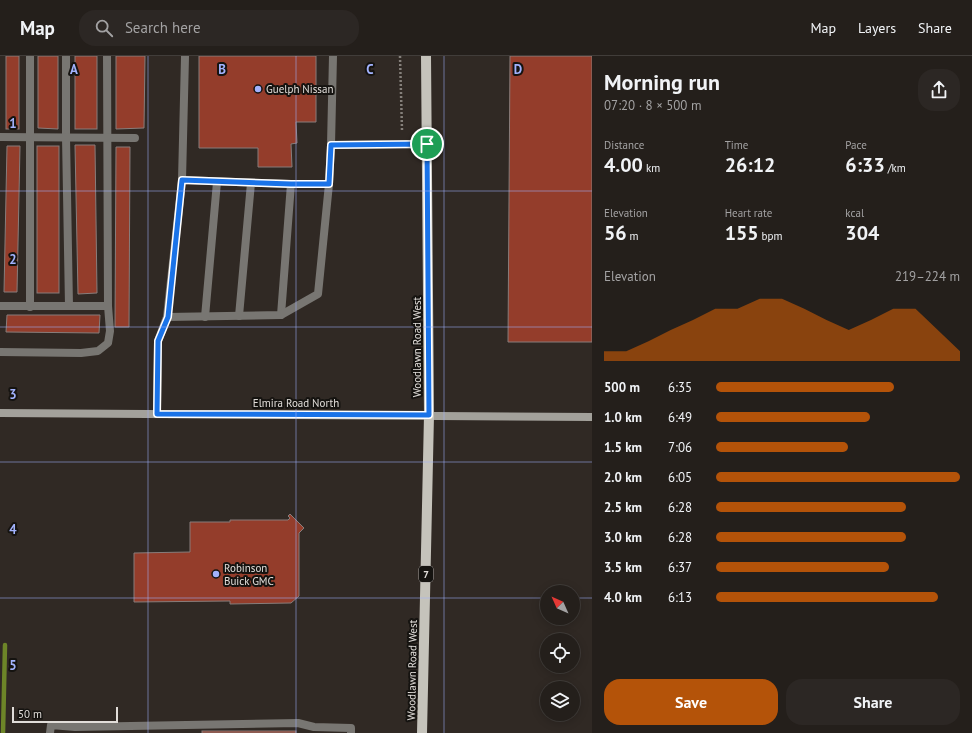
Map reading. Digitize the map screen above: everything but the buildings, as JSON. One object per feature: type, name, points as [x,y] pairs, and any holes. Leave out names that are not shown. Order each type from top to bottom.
[{"type":"main road","name":"Woodlawn Road West","points":[[422,733],[429,415],[426,56]]},
{"type":"main road","name":"Elmira Road North","points":[[0,413],[592,417]]},
{"type":"lane","points":[[30,56],[30,307]]},
{"type":"lane","points":[[66,56],[69,306]]},
{"type":"lane","points":[[0,352],[81,353],[98,351],[108,343],[110,331],[108,306],[107,56]]},
{"type":"lane","points":[[168,317],[281,315],[318,294],[329,184],[332,56]]},
{"type":"lane","points":[[157,414],[158,341],[168,317],[182,180],[184,57]]},
{"type":"lane","points":[[0,137],[135,138]]},
{"type":"lane","points":[[331,145],[427,144]]},
{"type":"lane","points":[[182,180],[329,184]]},
{"type":"lane","points":[[205,317],[217,182]]},
{"type":"lane","points":[[239,316],[251,183]]},
{"type":"lane","points":[[281,315],[291,184]]},
{"type":"lane","points":[[0,306],[108,306]]},
{"type":"lane","points":[[50,733],[51,725],[75,730],[186,729],[298,723],[314,730],[351,728],[351,733]]},
{"type":"path","points":[[400,56],[402,130]]},
{"type":"waterway","points":[[3,733],[5,645]]},
{"type":"place","name":"Guelph Nissan","points":[[258,89]]},
{"type":"place","name":"Robinson Buick GMC","points":[[216,574]]},
{"type":"route","points":[[427,144],[429,415],[157,414],[158,341],[168,317],[182,180],[329,184],[331,145],[427,144]]}]
